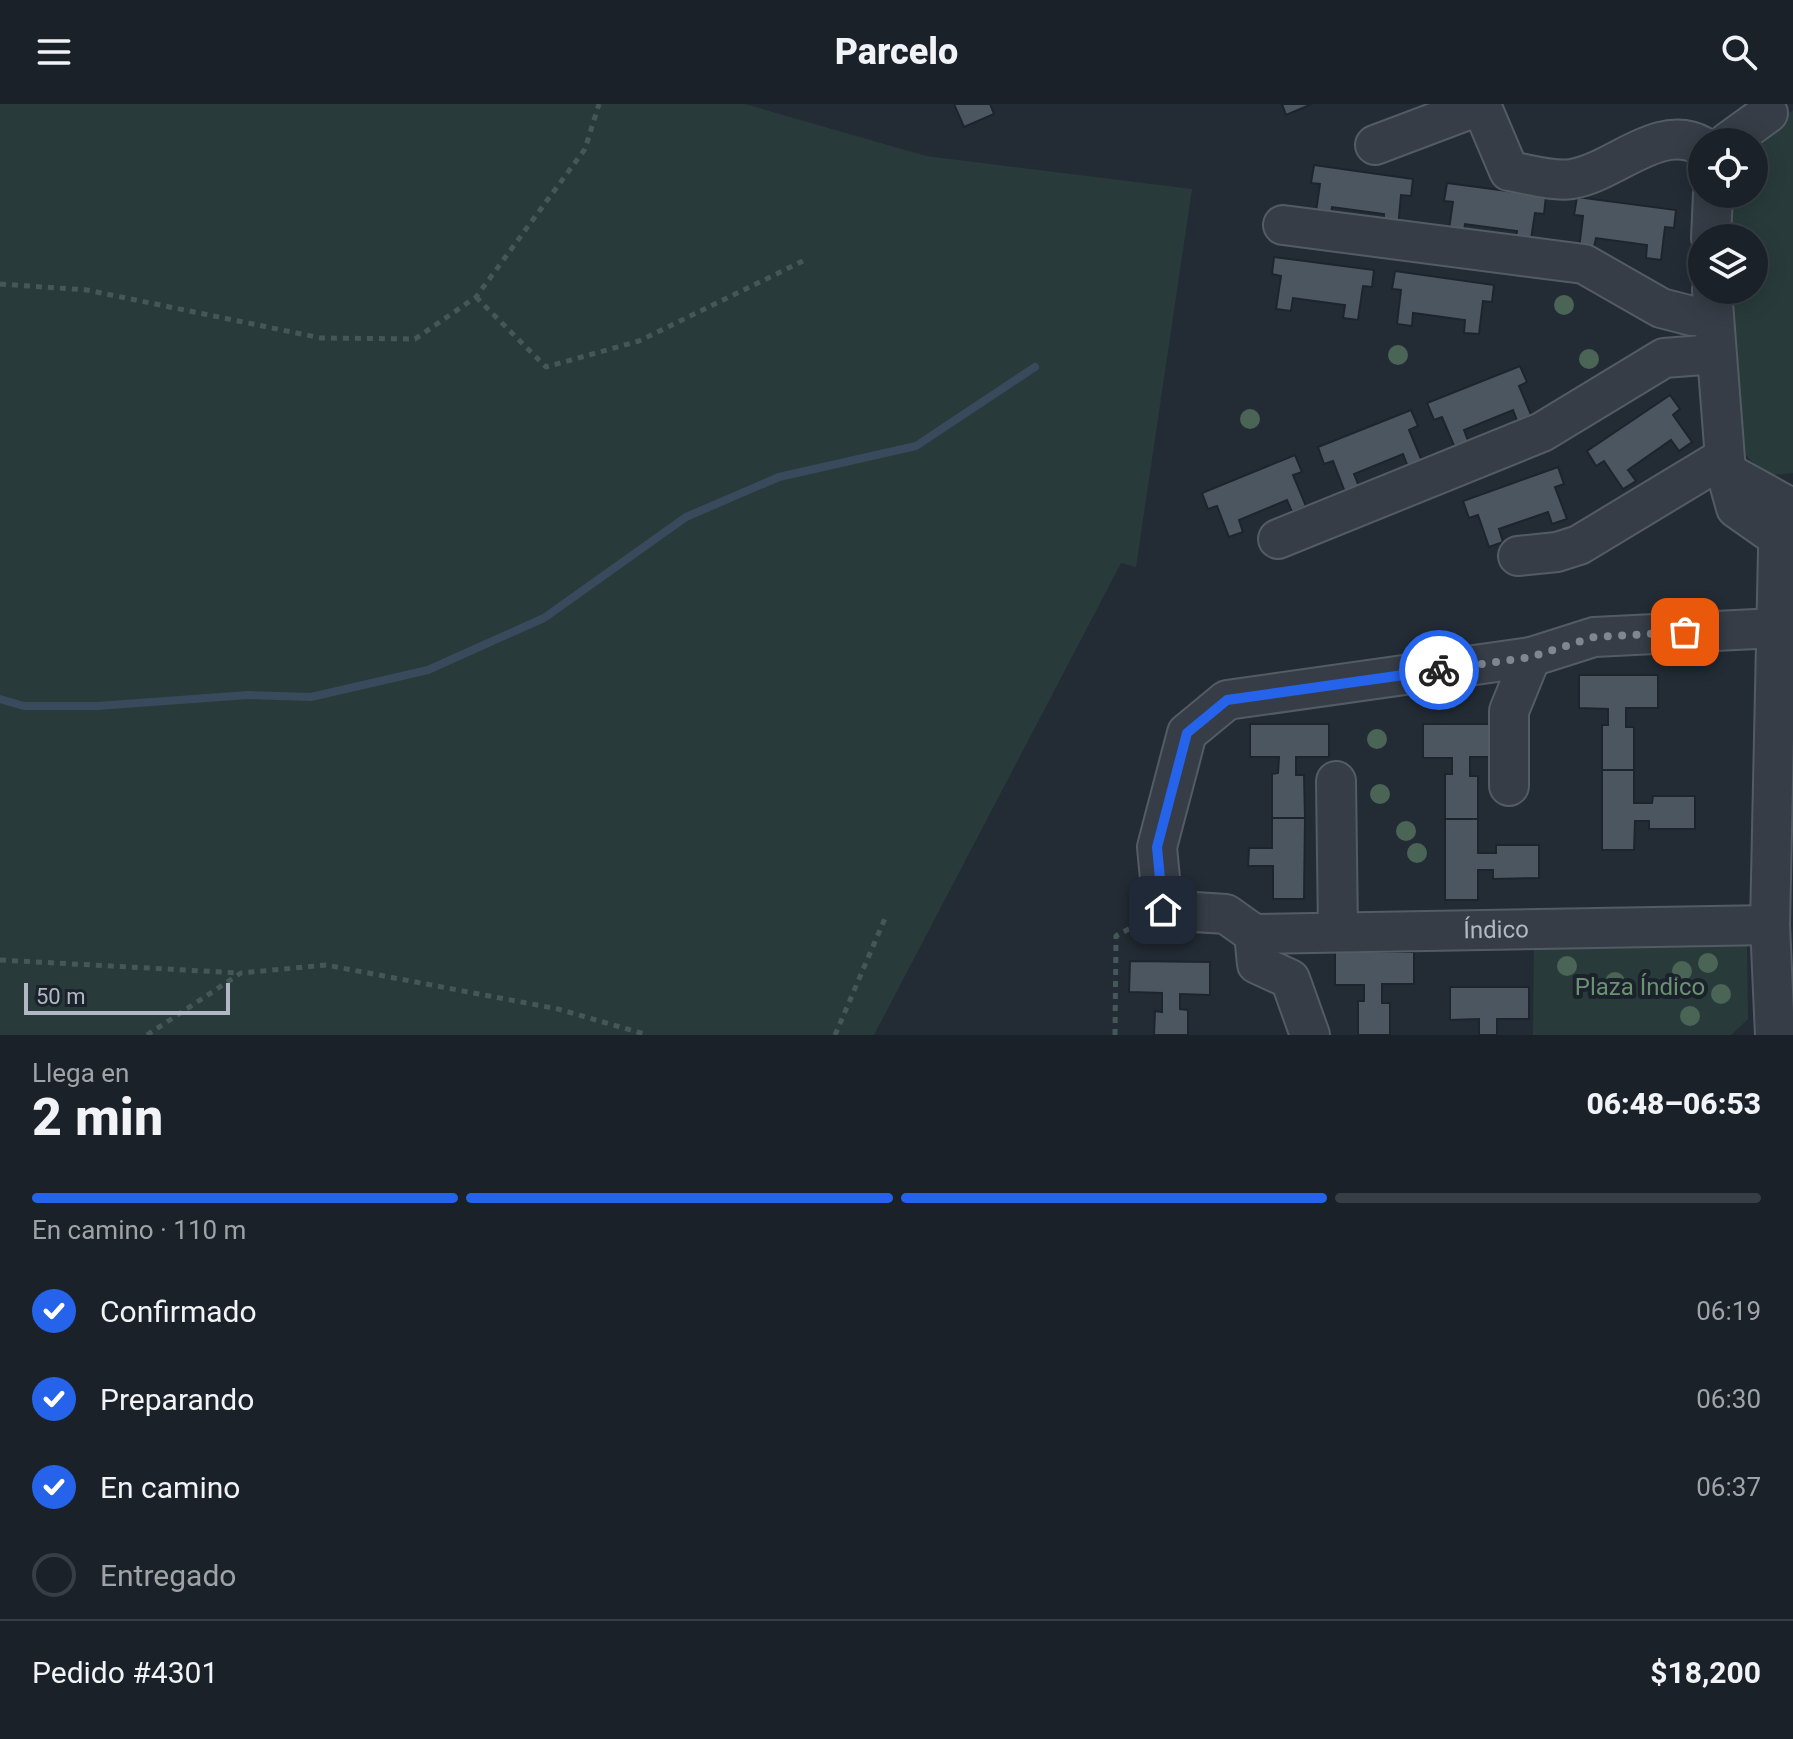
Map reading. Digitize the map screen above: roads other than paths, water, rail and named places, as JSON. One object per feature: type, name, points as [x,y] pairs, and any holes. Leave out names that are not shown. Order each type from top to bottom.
[{"type":"street","points":[[1375,145],[1481,105],[1509,171],[1571,179],[1673,139],[1688,138]]},
{"type":"street","points":[[1747,128],[1768,113]]},
{"type":"street","points":[[1283,225],[1584,264],[1661,308],[1692,316],[1713,304],[1724,465],[1736,508],[1789,522],[1776,628],[1770,925],[1783,983],[1775,1035]]},
{"type":"street","points":[[1278,539],[1542,432],[1664,358],[1716,354]]},
{"type":"street","points":[[1518,556],[1557,552],[1579,545],[1724,465]]},
{"type":"street","points":[[1310,1035],[1290,979],[1255,949],[1226,914],[1163,910],[1157,847],[1187,733],[1227,700],[1531,657],[1594,637],[1776,628]]},
{"type":"street","points":[[1509,786],[1509,711],[1531,657]]},
{"type":"street","points":[[1336,781],[1338,930]]},
{"type":"street","name":"Índico","points":[[1255,949],[1338,930],[1770,925]]},
{"type":"waterway","points":[[0,699],[24,706],[97,706],[248,695],[311,697],[428,670],[544,618],[686,517],[779,477],[916,446],[1035,367]]},
{"type":"park label","name":"Plaza Índico","points":[[1640,987]]}]
